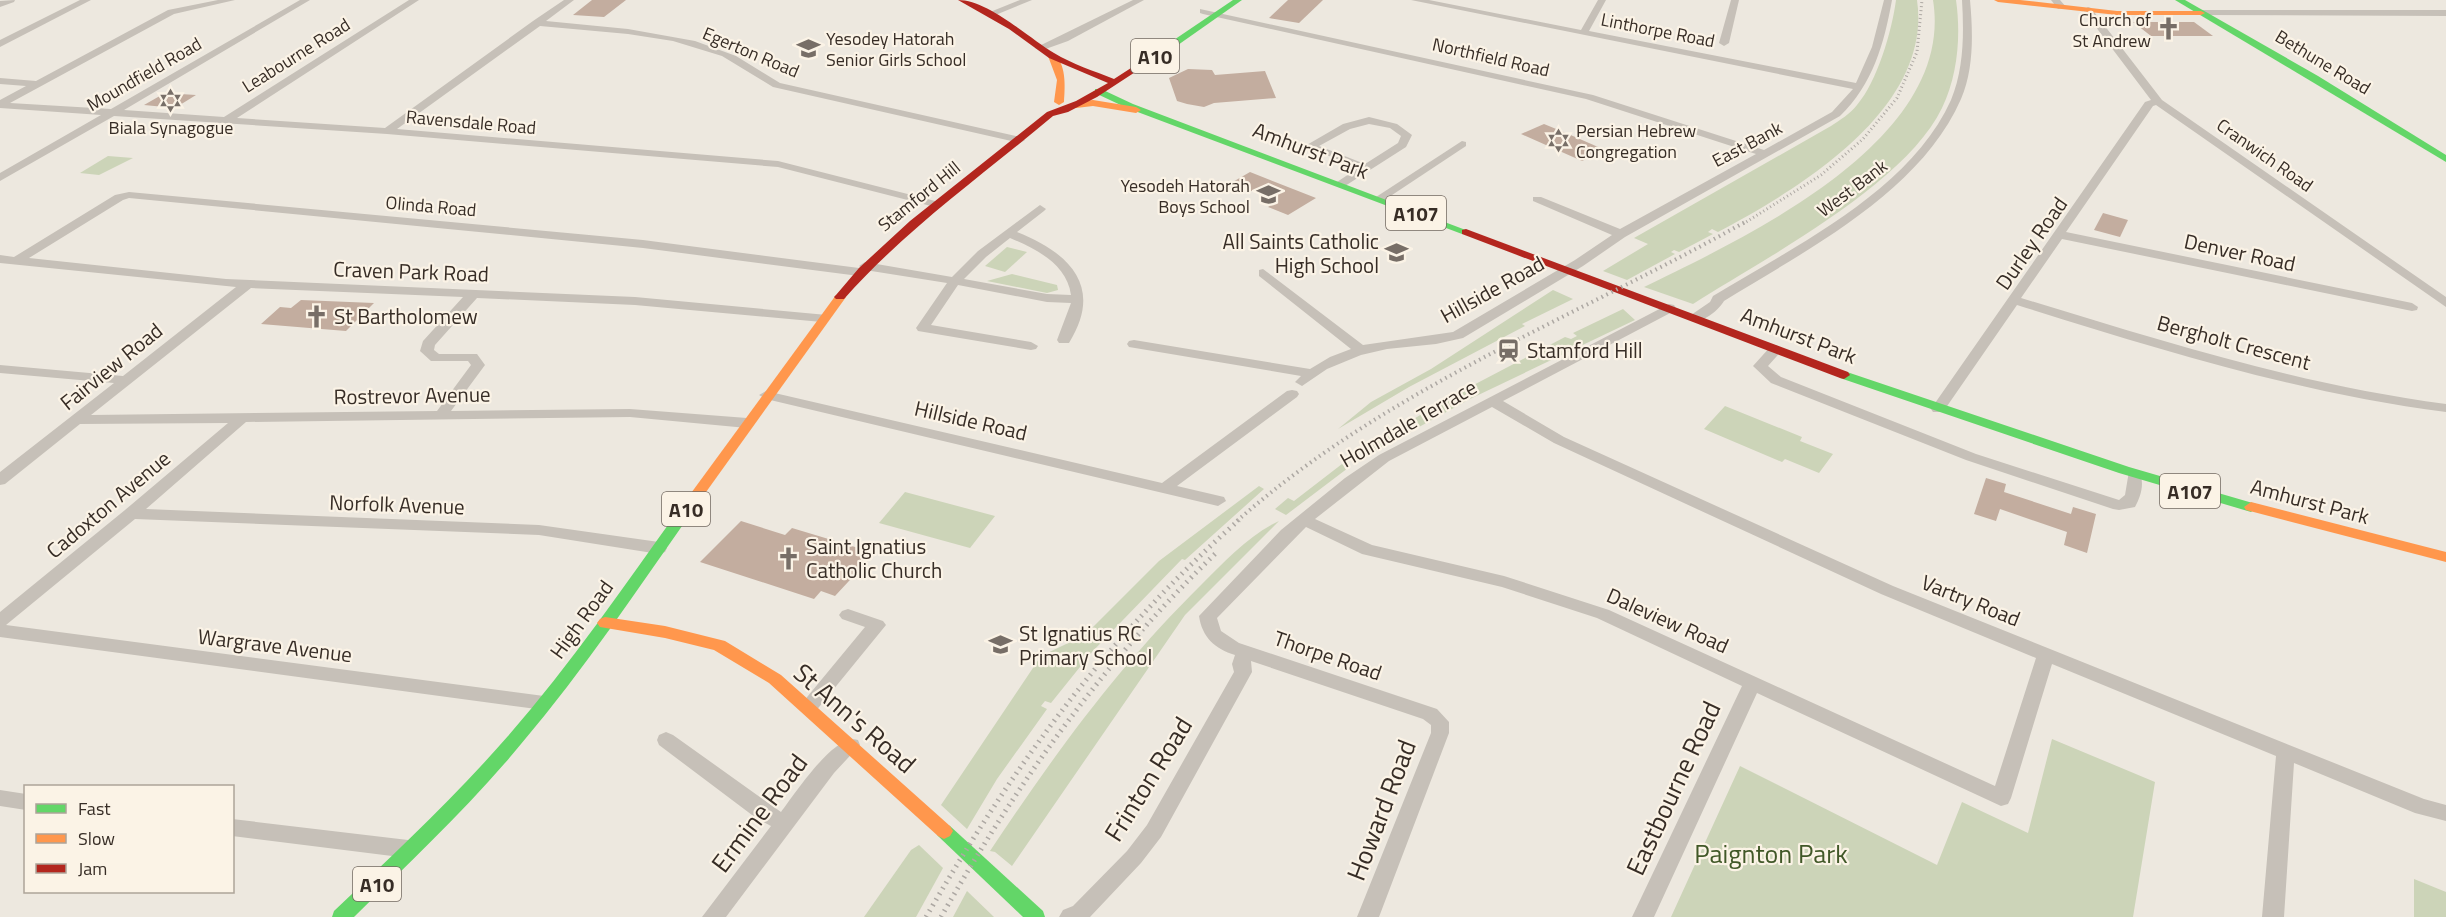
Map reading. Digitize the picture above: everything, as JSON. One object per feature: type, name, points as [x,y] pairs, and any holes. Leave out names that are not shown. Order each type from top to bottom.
[{"type":"main road","name":"A107","points":[[962,0],[990,14],[1041,48],[1084,84],[1098,91]]},
{"type":"main road","name":"A10","points":[[1186,36],[1164,34],[1223,0]]},
{"type":"main road","name":"Stamford Hill","points":[[822,318],[862,269],[935,204],[1020,140],[1050,114],[1076,105],[1220,14],[1238,0]]},
{"type":"main road","points":[[1998,0],[2058,4],[2088,10],[2141,14],[2203,14]]},
{"type":"main road","name":"Bethune Road","points":[[2179,0],[2315,78],[2446,159]]},
{"type":"main road","name":"A107","points":[[1057,60],[1101,68],[1112,82]]},
{"type":"main road","points":[[1057,60],[1061,80],[1059,102]]},
{"type":"main road","name":"Stamford Hill","points":[[1050,114],[1051,108],[1084,84],[1101,68]]},
{"type":"main road","name":"Amhurst Park","points":[[1112,82],[1148,106],[1143,110]]},
{"type":"main road","name":"Amhurst Park","points":[[1098,91],[1566,271],[1938,409],[2134,475],[2446,557]]},
{"type":"main road","name":"A107","points":[[1076,105],[1093,104],[1143,110]]},
{"type":"main road","name":"High Road","points":[[340,917],[413,850],[479,782],[544,703],[605,623],[822,318]]},
{"type":"main road","name":"St Ann's Road","points":[[605,623],[699,639],[718,645],[775,679],[851,745],[1036,917]]},
{"type":"street","points":[[0,4],[11,0]]},
{"type":"street","points":[[0,44],[87,0]]},
{"type":"street","points":[[0,104],[171,12],[194,3],[231,0]]},
{"type":"street","name":"Moundfield Road","points":[[0,178],[306,0]]},
{"type":"street","name":"Leabourne Road","points":[[226,120],[415,0]]},
{"type":"street","points":[[387,131],[570,0]]},
{"type":"street","points":[[990,14],[1028,0]]},
{"type":"street","points":[[1041,48],[1065,39],[1140,0]]},
{"type":"street","name":"Linthorpe Road","points":[[1415,0],[1859,87]]},
{"type":"street","points":[[1584,32],[1602,0]]},
{"type":"street","points":[[1716,58],[1723,44],[1736,0]]},
{"type":"street","name":"East Bank","points":[[1566,271],[1621,234],[1836,114],[1852,99],[1859,87],[1880,34],[1888,0]]},
{"type":"street","name":"West Bank","points":[[1696,318],[1716,304],[1718,299],[1865,204],[1897,178],[1926,144],[1950,110],[1962,80],[1969,39],[1966,0]]},
{"type":"street","points":[[2388,3],[2402,12]]},
{"type":"street","name":"Cranwich Road","points":[[2088,10],[2158,102],[2446,303]]},
{"type":"street","name":"Northfield Road","points":[[1203,11],[1589,97],[1767,154]]},
{"type":"street","points":[[2203,14],[2446,13]]},
{"type":"street","name":"Egerton Road","points":[[536,23],[644,34],[695,44],[740,62],[777,85],[1020,140]]},
{"type":"street","points":[[0,81],[38,84]]},
{"type":"street","name":"Durley Road","points":[[1938,409],[1975,352],[2061,235],[2149,104],[2158,102]]},
{"type":"street","name":"Ravensdale Road","points":[[0,104],[387,131],[778,164],[935,204]]},
{"type":"street","points":[[1341,184],[1367,168],[1402,145],[1407,135],[1382,122],[1370,119],[1358,122],[1310,146],[1367,168]]},
{"type":"street","points":[[1379,199],[1462,144]]},
{"type":"street","name":"Olinda Road","points":[[16,261],[119,198],[129,195],[643,244],[955,281],[1047,298],[1077,299]]},
{"type":"street","points":[[1537,199],[1621,234]]},
{"type":"street","points":[[1031,346],[923,327],[955,281],[1008,233],[1040,210]]},
{"type":"street","points":[[1008,233],[1035,243],[1061,263],[1076,286],[1074,319],[1064,340]]},
{"type":"street","name":"Denver Road","points":[[2061,235],[2412,307]]},
{"type":"street","name":"Craven Park Road","points":[[0,259],[90,271],[248,284],[657,303],[822,318]]},
{"type":"street","name":"Hillside Road","points":[[1134,344],[1306,377],[1362,351],[1398,343],[1439,342],[1458,335],[1566,271]]},
{"type":"street","points":[[1263,273],[1362,351]]},
{"type":"street","name":"Fairview Road","points":[[0,480],[248,284]]},
{"type":"street","points":[[441,416],[478,364],[472,357],[436,358],[427,351],[428,344],[473,294]]},
{"type":"street","name":"Bergholt Crescent","points":[[2015,300],[2166,346],[2290,380],[2446,408]]},
{"type":"street","name":"Holmdale Terrace","points":[[1209,624],[1208,616],[1212,609],[1304,520],[1384,458],[1669,308]]},
{"type":"street","points":[[1776,349],[1761,366],[1776,380],[1971,457],[2119,505],[2129,503],[2133,495],[2134,475]]},
{"type":"street","points":[[0,369],[126,380]]},
{"type":"street","points":[[1166,488],[1292,394]]},
{"type":"street","name":"Hillside Road","points":[[766,395],[1218,501]]},
{"type":"street","name":"Vartry Road","points":[[1491,400],[1559,440],[1887,590],[2422,807],[2446,813]]},
{"type":"street","name":"Rostrevor Avenue","points":[[76,420],[630,413],[747,423]]},
{"type":"street","name":"Cadoxton Avenue","points":[[0,621],[131,514],[242,418]]},
{"type":"street","name":"Norfolk Avenue","points":[[131,514],[539,530],[659,548]]},
{"type":"street","name":"Daleview Road","points":[[1304,520],[1368,550],[1504,582],[1603,614],[2001,798],[2046,655]]},
{"type":"street","points":[[809,707],[877,625],[848,615]]},
{"type":"street","name":"Thorpe Road","points":[[1209,624],[1212,635],[1221,642],[1430,714],[1440,722]]},
{"type":"street","name":"Wargrave Avenue","points":[[0,631],[544,703]]},
{"type":"street","name":"Frinton Road","points":[[1070,917],[1080,913],[1090,903],[1134,857],[1154,831],[1243,672],[1241,664],[1245,651]]},
{"type":"street","name":"Eastbourne Road","points":[[1642,917],[1753,682]]},
{"type":"street","name":"Howard Road","points":[[1368,917],[1440,733],[1440,722]]},
{"type":"street","points":[[666,740],[763,812],[785,824]]},
{"type":"street","name":"Ermine Road","points":[[713,917],[827,767],[851,745]]},
{"type":"street","points":[[2273,917],[2286,750]]},
{"type":"street","points":[[0,798],[24,802]]},
{"type":"street","points":[[234,827],[413,850]]},
{"type":"green space","points":[[1896,0],[1917,0],[1916,40],[1904,76],[1882,110],[1854,141],[1786,193],[1718,232],[1712,229],[1708,232],[1713,234],[1679,252],[1674,250],[1671,252],[1675,254],[1627,280],[1603,271],[1648,244],[1634,238],[1845,117],[1864,95],[1877,70],[1887,41]]},
{"type":"green space","points":[[1933,0],[1956,0],[1958,41],[1955,69],[1942,108],[1924,137],[1898,165],[1831,218],[1693,304],[1644,287],[1735,241],[1786,211],[1835,178],[1879,140],[1912,97],[1931,51]]},
{"type":"green space","points":[[108,156],[133,158],[99,175],[80,173]]},
{"type":"green space","points":[[1007,247],[1027,252],[1005,272],[985,266]]},
{"type":"green space","points":[[1012,274],[1057,285],[1058,290],[1047,293],[987,281]]},
{"type":"green space","points":[[1553,290],[1573,299],[1522,324],[1525,326],[1409,387],[1338,429],[1371,402],[1431,369]]},
{"type":"green space","points":[[1623,309],[1635,320],[1472,398],[1366,456],[1360,452],[1443,401],[1565,337],[1571,339],[1577,336],[1573,333]]},
{"type":"green space","points":[[1725,406],[1802,437],[1800,441],[1833,454],[1819,473],[1785,459],[1782,462],[1704,429]]},
{"type":"green space","points":[[1342,464],[1348,468],[1286,515],[1275,509],[1288,498],[1294,501]]},
{"type":"green space","points":[[1259,486],[1264,489],[1185,560],[1182,559],[1092,652],[1051,703],[1045,701],[1041,706],[1047,709],[997,779],[967,829],[941,805],[1041,656],[1085,635],[1159,561]]},
{"type":"green space","points":[[905,492],[995,516],[970,548],[879,523]]},
{"type":"green space","points":[[1279,521],[1185,615],[1012,866],[995,852],[990,851],[1064,745],[1142,647],[1228,558],[1258,533]]},
{"type":"green space","name":"Paignton Park","points":[[2052,739],[2155,782],[2133,917],[1671,917],[1740,766],[1937,865],[1962,802],[2028,833]]},
{"type":"green space","points":[[919,845],[943,868],[916,917],[864,917],[911,850]]},
{"type":"green space","points":[[2414,879],[2446,892],[2446,917],[2414,917]]},
{"type":"green space","points":[[967,891],[994,917],[953,917]]},
{"type":"building","points":[[592,0],[626,0],[604,17],[573,15]]},
{"type":"building","points":[[1288,0],[1323,0],[1299,23],[1269,18]]},
{"type":"building","name":"Church of St Andrew","points":[[2133,22],[2194,22],[2213,36],[2151,36]]},
{"type":"building","points":[[1188,69],[1212,70],[1215,75],[1265,71],[1276,98],[1214,103],[1204,107],[1177,101],[1169,78]]},
{"type":"building","name":"Biala Synagogue","points":[[165,93],[196,95],[175,108],[144,105]]},
{"type":"building","name":"Persian Hebrew Congregation","points":[[1544,124],[1605,150],[1582,161],[1521,134]]},
{"type":"building","name":"Yesodeh Hatorah Boys School","points":[[1250,172],[1316,198],[1288,215],[1268,207],[1278,201],[1231,183]]},
{"type":"building","points":[[2103,213],[2128,220],[2120,237],[2094,230]]},
{"type":"building","name":"St Bartholomew","points":[[301,300],[374,303],[346,331],[261,324],[280,307],[291,308]]},
{"type":"building","points":[[1986,478],[2006,484],[2004,492],[2071,514],[2073,507],[2096,514],[2087,553],[2064,545],[2067,532],[2000,509],[1996,521],[1974,514]]},
{"type":"building","name":"Saint Ignatius Catholic Church","points":[[741,521],[785,535],[792,528],[875,553],[835,596],[821,591],[814,599],[700,562]]},
{"type":"railway","points":[[1743,224],[1821,175],[1863,139],[1897,98],[1917,52],[1922,0]]},
{"type":"railway","points":[[1237,521],[1295,474],[1355,432],[1418,394],[1745,222]]},
{"type":"railway","points":[[926,917],[993,807],[1066,705],[1147,610],[1191,564],[1239,520]]},
{"type":"railway","points":[[941,917],[1001,818],[1066,724],[1137,636],[1217,552]]},
{"type":"traffic: fast","points":[[1165,50],[1238,0]]},
{"type":"traffic: fast","points":[[2179,0],[2315,78],[2446,159]]},
{"type":"traffic: fast","points":[[1098,91],[1130,106],[1466,232]]},
{"type":"traffic: fast","points":[[1844,375],[2124,470],[2251,507]]},
{"type":"traffic: fast","points":[[341,917],[451,809],[538,713],[691,503]]},
{"type":"traffic: fast","points":[[944,831],[1036,917]]},
{"type":"traffic: slow","points":[[1998,0],[2117,13],[2201,13]]},
{"type":"traffic: slow","points":[[1052,56],[1061,80],[1059,102]]},
{"type":"traffic: slow","points":[[1076,105],[1093,103],[1136,110]]},
{"type":"traffic: slow","points":[[691,503],[840,297]]},
{"type":"traffic: slow","points":[[2251,507],[2446,557]]},
{"type":"traffic: slow","points":[[605,623],[665,632],[719,645],[775,679],[944,831]]},
{"type":"traffic: jam","points":[[962,0],[1012,27],[1052,56],[1112,82]]},
{"type":"traffic: jam","points":[[840,297],[863,271],[914,223],[1050,114],[1094,96],[1165,50]]},
{"type":"traffic: jam","points":[[1466,232],[1844,375]]},
{"type":"place","name":"Church of St Andrew","points":[[2169,29]]},
{"type":"place","name":"Yesodey Hatorah Senior Girls School","points":[[808,48]]},
{"type":"place","name":"Biala Synagogue","points":[[171,101]]},
{"type":"place","name":"Persian Hebrew Congregation","points":[[1558,140]]},
{"type":"place","name":"Yesodeh Hatorah Boys School","points":[[1268,195]]},
{"type":"place","name":"All Saints Catholic High School","points":[[1397,253]]},
{"type":"place","name":"St Bartholomew","points":[[316,316]]},
{"type":"place","name":"Stamford Hill","points":[[1509,350]]},
{"type":"place","name":"Saint Ignatius Catholic Church","points":[[788,558]]},
{"type":"place","name":"St Ignatius RC Primary School","points":[[1001,645]]}]
